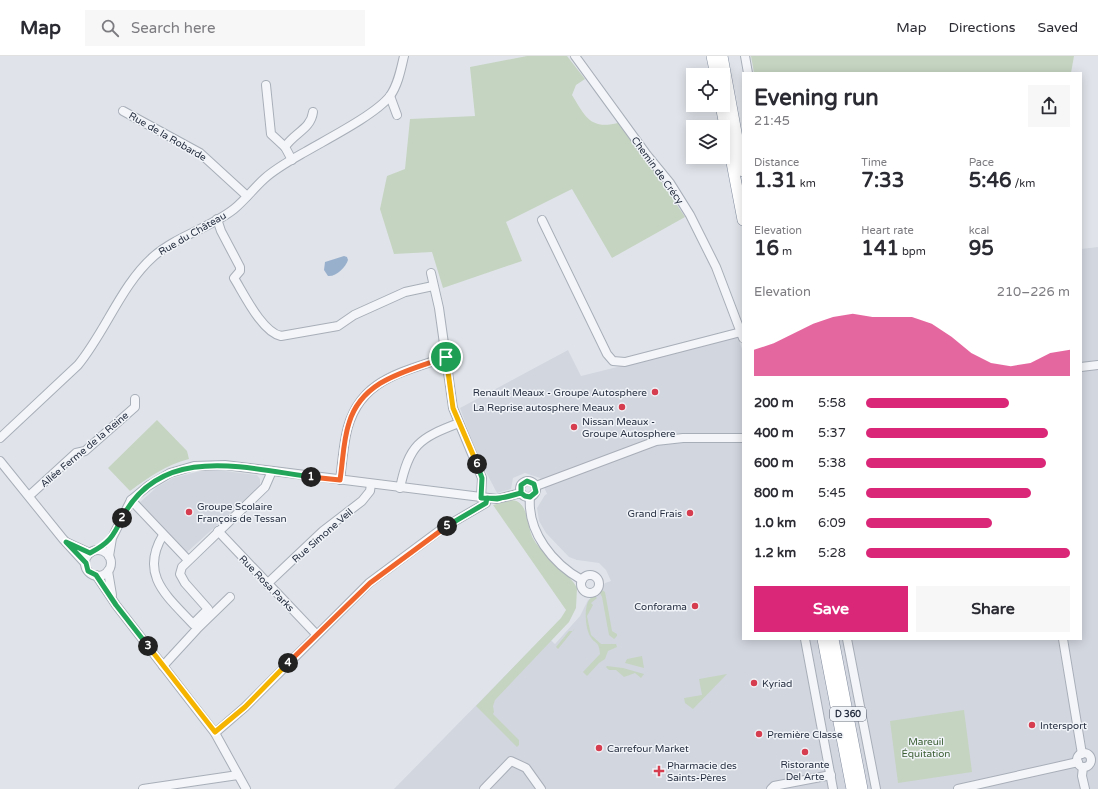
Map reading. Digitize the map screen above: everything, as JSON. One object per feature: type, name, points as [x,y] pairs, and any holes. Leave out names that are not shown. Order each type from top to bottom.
[{"type":"highway","points":[[712,56],[715,68]]},
{"type":"highway","points":[[722,56],[742,166]]},
{"type":"highway","points":[[722,112],[742,215]]},
{"type":"highway","name":"D 360","points":[[823,640],[852,789]]},
{"type":"highway","name":"D 360","points":[[833,640],[862,789]]},
{"type":"street","name":"Rue du Château","points":[[0,438],[78,365],[87,354],[113,310],[139,272],[152,258],[161,250],[234,209],[266,177],[340,132],[378,106],[390,96],[397,82],[404,56]]},
{"type":"street","name":"Chemin de Crécy","points":[[575,56],[647,155],[670,183],[690,215],[716,267],[742,335]]},
{"type":"street","points":[[744,56],[748,72]]},
{"type":"street","points":[[266,85],[271,134],[285,147],[292,160]]},
{"type":"street","points":[[390,96],[397,115]]},
{"type":"street","name":"Rue de la Robarde","points":[[123,111],[200,153],[247,196]]},
{"type":"street","points":[[285,147],[290,140],[308,126],[312,120],[313,112]]},
{"type":"street","points":[[217,219],[221,232],[240,267],[234,278],[265,326],[275,335],[280,336],[338,326],[354,315],[405,292],[433,286]]},
{"type":"street","points":[[542,220],[613,361],[625,362],[742,335]]},
{"type":"street","points":[[215,732],[245,707],[316,634],[370,583],[443,528],[486,503],[482,478],[453,408],[439,308],[431,274]]},
{"type":"street","points":[[340,480],[349,422],[354,409],[366,392],[386,378],[446,357]]},
{"type":"street","points":[[1082,367],[1098,365]]},
{"type":"street","name":"Allée Ferme de la Reine","points":[[29,496],[76,453],[84,451],[135,407],[135,399]]},
{"type":"street","points":[[400,488],[408,459],[419,443],[431,433],[459,423]]},
{"type":"street","points":[[536,486],[656,441],[677,439],[742,438]]},
{"type":"street","points":[[0,461],[66,542],[86,563],[88,571],[96,575],[102,575],[108,572]]},
{"type":"street","points":[[116,605],[109,583],[108,572],[111,563],[109,556],[112,538],[132,500],[148,486],[170,473],[194,466],[214,464],[484,498],[497,499],[521,493],[530,497]]},
{"type":"street","points":[[163,536],[156,548],[153,564],[155,577],[166,596],[193,624],[208,609],[184,583],[180,574],[182,567],[265,487],[272,472]]},
{"type":"street","points":[[521,493],[520,488],[525,482],[532,482],[536,486]]},
{"type":"street","name":"Rue Simone Veil","points":[[267,584],[323,531],[362,501],[370,491],[371,484]]},
{"type":"street","points":[[536,486],[534,494],[530,497],[530,515],[534,529],[540,540],[554,558],[582,580]]},
{"type":"street","points":[[132,500],[163,536],[188,560]]},
{"type":"street","name":"Rue Rosa Parks","points":[[218,531],[316,634]]},
{"type":"street","points":[[86,563],[94,552],[112,538]]},
{"type":"street","points":[[66,542],[94,552],[104,552],[109,556]]},
{"type":"street","points":[[96,575],[116,605],[215,732],[238,774],[243,787]]},
{"type":"street","points":[[163,666],[230,597]]},
{"type":"street","points":[[805,640],[833,789]]},
{"type":"street","points":[[847,640],[876,789]]},
{"type":"street","points":[[1063,640],[1082,754],[1079,756],[1085,789]]},
{"type":"street","points":[[958,789],[1080,764],[1089,765],[1094,758],[1087,754],[1082,754]]},
{"type":"street","points":[[484,789],[511,761],[526,768],[541,789]]},
{"type":"street","points":[[143,789],[238,774]]},
{"type":"street","points":[[771,789],[774,786],[831,775]]},
{"type":"shaded area","points":[[1098,247],[1098,789],[394,789],[545,635],[555,644],[580,616],[588,600],[599,594],[605,583],[611,581],[606,570],[599,563],[577,560],[569,557],[546,533],[539,521],[537,508],[547,494],[540,478],[525,473],[513,478],[511,489],[497,493],[477,455],[460,408],[568,350],[581,376],[738,337],[742,349],[742,640],[1082,640],[1082,249]]},
{"type":"shaded area","name":"Groupe Scolaire François de Tessan","points":[[217,470],[257,475],[260,479],[260,486],[185,554],[138,504],[157,487],[173,478],[200,471]]},
{"type":"green space","points":[[527,56],[567,56],[585,79],[576,85],[572,95],[585,115],[589,120],[601,125],[618,123],[663,184],[685,217],[612,258],[572,189],[506,222],[522,261],[443,288],[432,252],[394,254],[380,209],[387,176],[405,169],[410,119],[475,116],[470,67]]},
{"type":"green space","points":[[751,56],[1074,56],[1071,72],[754,72]]},
{"type":"green space","points":[[157,420],[187,451],[189,459],[165,468],[130,491],[108,468]]},
{"type":"green space","points":[[512,500],[522,505],[525,510],[531,535],[538,546],[574,583],[577,588],[576,608],[569,622],[495,700],[493,714],[519,740],[519,745],[517,747],[476,706],[561,618],[566,610],[493,505]]},
{"type":"green space","points":[[602,590],[605,592],[612,631],[617,634],[614,639],[609,635],[600,593]]},
{"type":"green space","points":[[595,596],[597,598],[591,603],[593,605],[587,616],[591,635],[601,644],[616,644],[617,647],[608,651],[605,659],[599,663],[587,676],[583,672],[600,654],[598,645],[588,632],[586,620],[586,607],[591,598]]},
{"type":"green space","points":[[569,631],[573,631],[558,649],[556,647]]},
{"type":"green space","points":[[642,656],[644,668],[625,663],[627,659]]},
{"type":"green space","points":[[606,667],[623,668],[644,674],[641,678],[635,673],[624,677],[616,670],[609,670]]},
{"type":"green space","points":[[727,674],[693,709],[685,703],[684,698],[702,695],[699,679]]},
{"type":"green space","name":"Mareuil Équitation","points":[[964,710],[972,772],[898,783],[890,721]]},
{"type":"water","points":[[344,256],[347,257],[348,260],[345,266],[334,275],[328,276],[324,270],[325,262]]},
{"type":"place","name":"Renault Meaux - Groupe Autosphere","points":[[655,392]]},
{"type":"place","name":"La Reprise autosphere Meaux","points":[[622,407]]},
{"type":"place","name":"Nissan Meaux - Groupe Autosphere","points":[[574,427]]},
{"type":"place","name":"Groupe Scolaire François de Tessan","points":[[189,512]]},
{"type":"place","name":"Grand Frais","points":[[690,513]]},
{"type":"place","name":"Conforama","points":[[695,606]]},
{"type":"place","name":"Kyriad","points":[[754,683]]},
{"type":"place","name":"Intersport","points":[[1032,725]]},
{"type":"place","name":"Première Classe","points":[[759,734]]},
{"type":"place","name":"Carrefour Market","points":[[599,748]]},
{"type":"place","name":"Ristorante Del Arte","points":[[805,752]]},
{"type":"place","name":"Pharmacie des Saints-Pères","points":[[659,771]]},
{"type":"route","points":[[446,357],[386,378],[366,392],[354,409],[349,422],[340,480],[225,465],[214,464],[194,466],[170,473],[148,486],[132,500],[112,538],[101,548],[90,553],[66,542],[86,563],[88,571],[96,575],[116,605],[215,732],[245,707],[316,634],[370,583],[443,528],[486,503],[487,498],[497,499],[521,493],[522,495],[530,497],[536,492],[536,486],[532,482],[527,481],[522,483],[520,488],[521,493],[516,495],[497,499],[487,498],[481,498],[482,478],[453,408],[446,357]]}]
